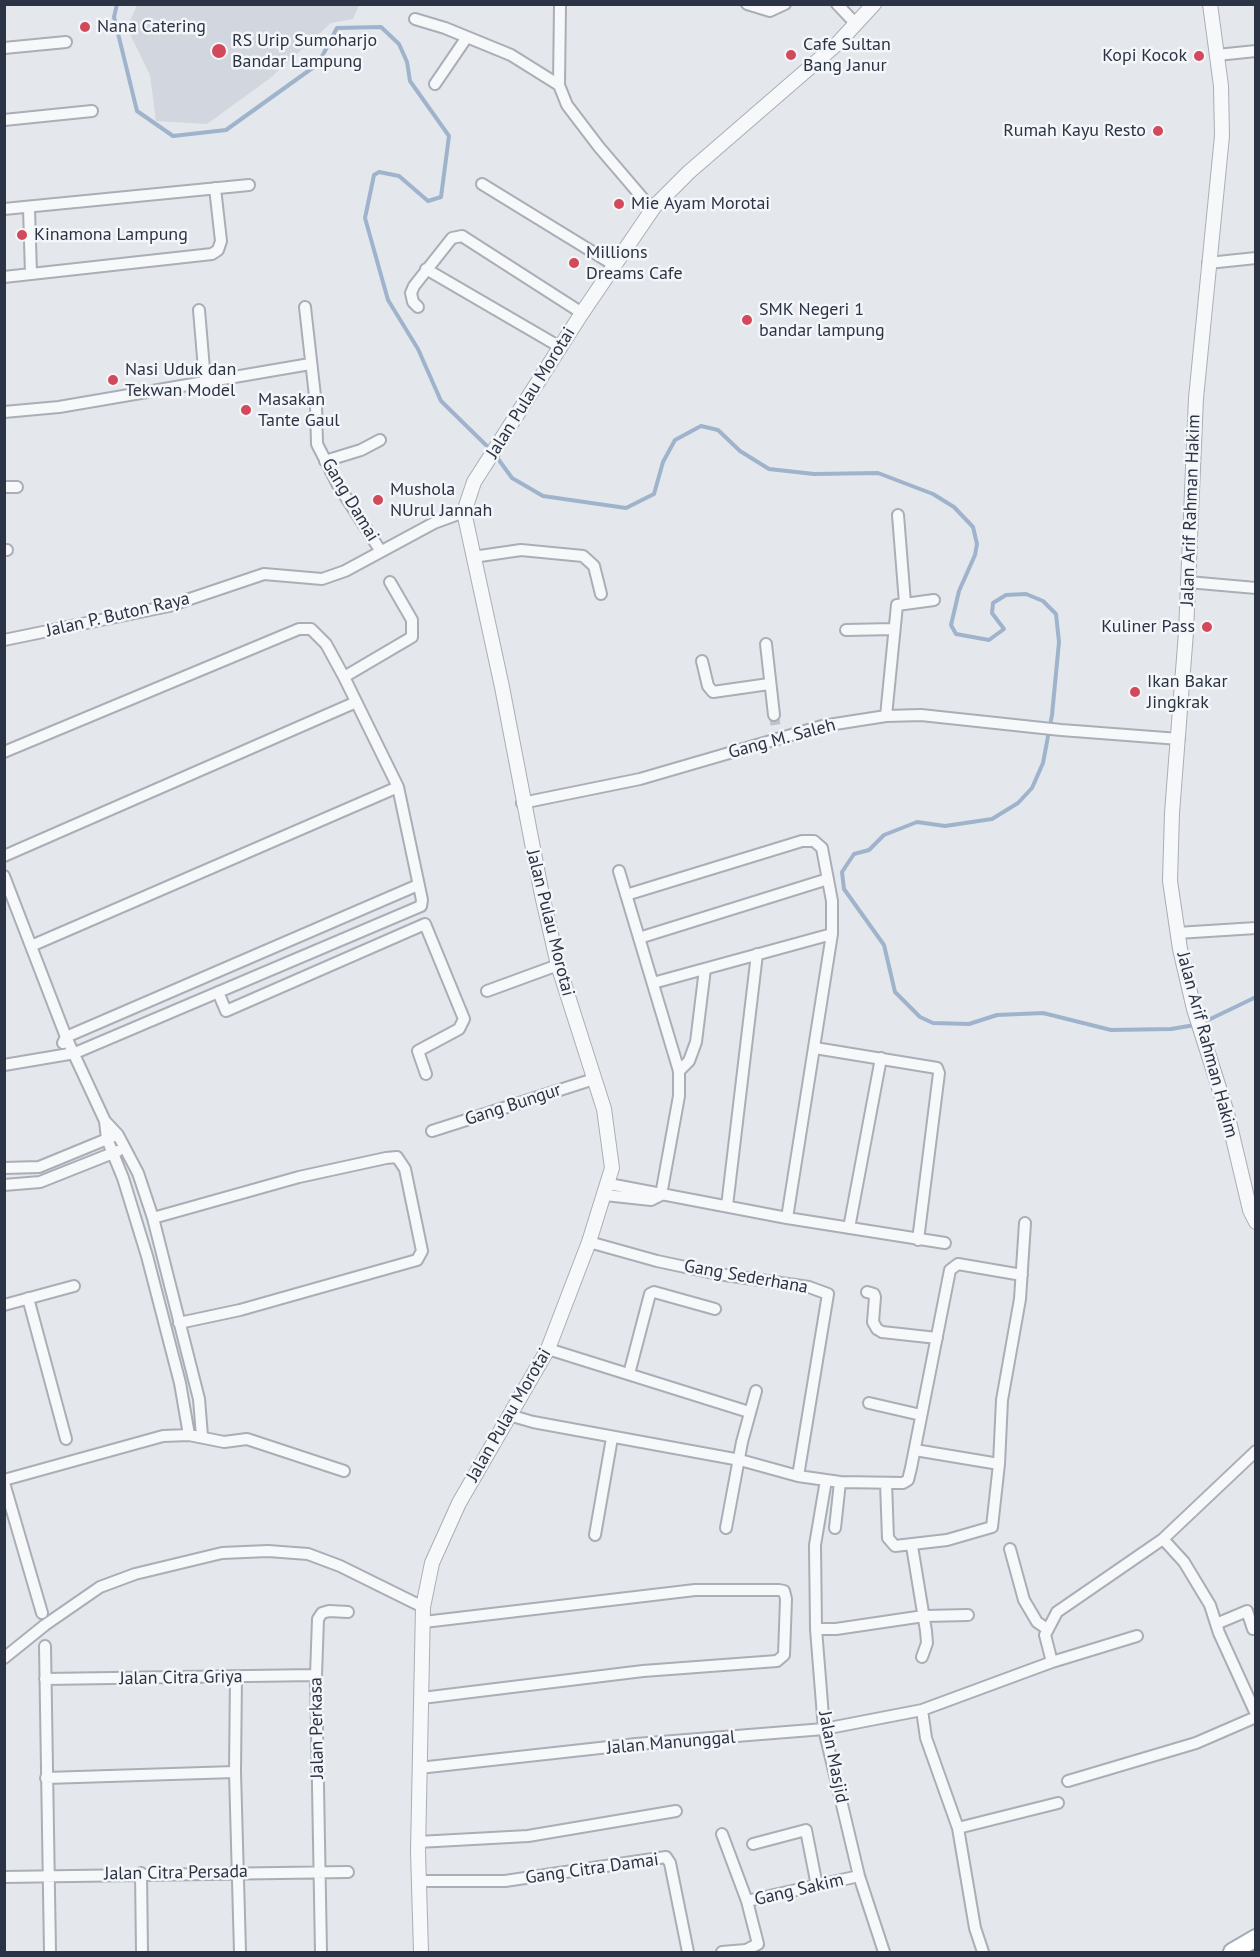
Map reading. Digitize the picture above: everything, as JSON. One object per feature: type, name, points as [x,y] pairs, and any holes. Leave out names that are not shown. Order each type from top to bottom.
[{"type":"main road","points":[[1232,1953],[1256,1938]]},
{"type":"street","points":[[560,4],[559,85],[567,105],[646,202],[654,207]]},
{"type":"street","points":[[747,4],[770,11],[785,4]]},
{"type":"street","points":[[837,4],[856,24]]},
{"type":"street","name":"Jalan Pulau Morotai","points":[[421,1953],[418,1842],[423,1607],[432,1563],[459,1503],[548,1349],[589,1242],[612,1168],[610,1138],[604,1109],[558,965],[522,803],[502,687],[464,512],[471,488],[485,465],[582,313],[654,207],[689,172],[788,88],[874,4]]},
{"type":"street","name":"Jalan Arif Rahman Hakim","points":[[1210,4],[1217,55],[1222,136],[1196,398],[1188,582],[1170,856],[1177,933],[1194,1009],[1227,1113],[1250,1210],[1256,1222]]},
{"type":"street","points":[[415,19],[467,37],[511,56],[559,85]]},
{"type":"street","points":[[435,84],[467,37]]},
{"type":"street","points":[[4,48],[66,42]]},
{"type":"street","points":[[1217,55],[1256,51]]},
{"type":"street","points":[[4,120],[92,111]]},
{"type":"street","points":[[482,184],[614,265]]},
{"type":"street","points":[[4,209],[249,185]]},
{"type":"street","points":[[4,277],[212,254],[219,250],[221,241],[215,188]]},
{"type":"street","points":[[29,208],[31,274]]},
{"type":"street","points":[[418,307],[413,302],[411,292],[426,269],[452,238],[462,236],[582,313]]},
{"type":"street","points":[[1208,263],[1256,258]]},
{"type":"street","points":[[426,269],[560,347]]},
{"type":"street","name":"Gang Damai","points":[[305,307],[316,405],[317,444],[380,550]]},
{"type":"street","points":[[199,310],[205,381]]},
{"type":"street","points":[[4,412],[58,407],[310,364]]},
{"type":"street","points":[[326,461],[381,440]]},
{"type":"street","points":[[4,487],[17,487]]},
{"type":"street","name":"Jalan P. Buton Raya","points":[[4,640],[169,606],[264,574],[322,579],[345,571],[380,550],[434,523],[464,512]]},
{"type":"street","points":[[898,515],[905,603]]},
{"type":"street","points":[[473,557],[521,550],[583,556],[594,566],[601,594]]},
{"type":"street","points":[[344,677],[412,637],[412,620],[390,582]]},
{"type":"street","points":[[1188,582],[1256,588]]},
{"type":"street","points":[[886,716],[897,605],[934,600]]},
{"type":"street","points":[[4,752],[299,628],[318,633],[344,677],[354,703],[398,787],[425,924],[464,1019],[459,1029],[418,1051],[426,1074]]},
{"type":"street","points":[[846,630],[894,629]]},
{"type":"street","points":[[766,644],[774,715]]},
{"type":"street","points":[[702,661],[708,686],[712,692],[769,684]]},
{"type":"street","points":[[4,856],[354,703]]},
{"type":"street","name":"Gang M. Saleh","points":[[522,803],[640,779],[777,734],[886,716],[921,715],[1061,730],[1179,739]]},
{"type":"street","points":[[31,946],[398,787]]},
{"type":"street","points":[[626,896],[808,840],[818,843],[822,848],[832,901],[832,934],[787,1218]]},
{"type":"street","points":[[619,871],[679,1071],[679,1096],[661,1195]]},
{"type":"street","points":[[4,876],[66,1037],[105,1120],[118,1135],[138,1173],[153,1218],[199,1399],[202,1436]]},
{"type":"street","points":[[639,938],[828,879]]},
{"type":"street","points":[[59,1055],[66,1037],[418,885]]},
{"type":"street","points":[[4,1065],[21,1064],[75,1053],[421,906]]},
{"type":"street","points":[[218,992],[226,1011],[425,924]]},
{"type":"street","points":[[1177,933],[1256,928]]},
{"type":"street","points":[[653,983],[832,934]]},
{"type":"street","points":[[727,1206],[757,954]]},
{"type":"street","points":[[487,991],[558,965]]},
{"type":"street","points":[[679,1071],[689,1061],[696,1042],[705,969]]},
{"type":"street","points":[[815,1048],[935,1066],[939,1073],[918,1240]]},
{"type":"street","points":[[849,1228],[881,1058]]},
{"type":"street","name":"Gang Bungur","points":[[432,1131],[594,1079]]},
{"type":"street","points":[[105,1120],[107,1139],[147,1256],[180,1383],[189,1435]]},
{"type":"street","points":[[4,1168],[39,1167],[118,1135]]},
{"type":"street","points":[[4,1185],[40,1182],[124,1149]]},
{"type":"street","points":[[153,1218],[299,1177],[386,1158],[397,1157],[405,1169],[422,1251],[417,1260],[263,1304],[179,1323]]},
{"type":"street","points":[[607,1189],[652,1191],[661,1195],[787,1218],[945,1243]]},
{"type":"street","points":[[886,1483],[888,1538],[895,1546],[912,1546],[947,1540],[992,1527],[999,1464],[1002,1400],[1022,1275],[1026,1223]]},
{"type":"street","name":"Gang Sederhana","points":[[589,1242],[718,1274],[809,1287],[828,1294],[798,1476]]},
{"type":"street","points":[[509,1415],[612,1438],[740,1460],[798,1476],[840,1482],[898,1484],[908,1480],[952,1266],[958,1264],[1022,1275]]},
{"type":"street","points":[[4,1305],[74,1286]]},
{"type":"street","points":[[629,1374],[650,1294],[654,1292],[715,1309]]},
{"type":"street","points":[[867,1292],[874,1294],[875,1297],[873,1322],[877,1329],[937,1338]]},
{"type":"street","points":[[28,1298],[66,1439]]},
{"type":"street","points":[[548,1349],[749,1412]]},
{"type":"street","points":[[726,1528],[749,1412],[756,1391]]},
{"type":"street","points":[[869,1403],[921,1415]]},
{"type":"street","points":[[42,1613],[4,1482],[164,1436],[189,1435],[224,1442],[248,1439],[344,1471]]},
{"type":"street","points":[[595,1535],[612,1438]]},
{"type":"street","points":[[915,1450],[999,1464]]},
{"type":"street","points":[[1052,1662],[1046,1644],[1047,1629],[1057,1612],[1163,1539],[1256,1451]]},
{"type":"street","name":"Jalan Masjid","points":[[826,1480],[815,1545],[816,1629],[824,1729],[859,1876],[884,1953]]},
{"type":"street","points":[[835,1528],[840,1482]]},
{"type":"street","points":[[1068,1781],[1196,1743],[1256,1715],[1210,1605],[1193,1576],[1163,1539]]},
{"type":"street","points":[[912,1546],[927,1643],[922,1657]]},
{"type":"street","points":[[1010,1550],[1024,1600],[1037,1622],[1047,1629]]},
{"type":"street","points":[[5,1657],[45,1625],[100,1587],[135,1574],[222,1553],[268,1551],[308,1554],[340,1566],[423,1607]]},
{"type":"street","points":[[422,1698],[644,1671],[777,1660],[784,1656],[786,1599],[784,1592],[780,1590],[696,1590],[424,1622]]},
{"type":"street","name":"Jalan Perkasa","points":[[321,1953],[316,1675],[318,1619],[322,1613],[329,1611],[348,1612]]},
{"type":"street","points":[[1216,1624],[1247,1611],[1253,1629],[1256,1629]]},
{"type":"street","points":[[816,1629],[836,1629],[924,1616],[968,1615]]},
{"type":"street","name":"Jalan Manunggal","points":[[419,1768],[636,1744],[824,1729],[922,1710],[1052,1662],[1137,1636]]},
{"type":"street","points":[[45,1646],[50,1953]]},
{"type":"street","name":"Jalan Citra Griya","points":[[45,1679],[316,1675]]},
{"type":"street","points":[[236,1677],[235,1772],[240,1953]]},
{"type":"street","points":[[922,1710],[926,1738],[958,1828],[975,1928],[983,1953]]},
{"type":"street","points":[[46,1778],[235,1772]]},
{"type":"street","points":[[958,1828],[1058,1803]]},
{"type":"street","points":[[418,1842],[528,1836],[676,1811]]},
{"type":"street","points":[[753,1844],[806,1830],[817,1886]]},
{"type":"street","points":[[722,1834],[747,1900]]},
{"type":"street","name":"Gang Citra Damai","points":[[420,1881],[514,1880],[666,1857],[670,1863],[688,1953]]},
{"type":"street","name":"Jalan Citra Persada","points":[[4,1877],[141,1873],[348,1872]]},
{"type":"street","points":[[141,1873],[142,1953]]},
{"type":"street","name":"Gang Sakim","points":[[722,1953],[746,1950],[758,1944],[747,1900],[859,1876]]},
{"type":"shaded area","name":"RS Urip Sumoharjo Bandar Lampung","points":[[137,4],[359,5],[353,19],[331,23],[269,79],[207,124],[156,121],[150,75],[127,28]]},
{"type":"waterway","points":[[117,4],[114,17],[137,111],[173,136],[226,130],[318,64],[337,28],[381,27],[399,44],[407,62],[410,81],[449,136],[441,197],[428,201],[399,176],[379,172],[374,175],[365,218],[388,300],[418,349],[441,401],[491,450]]},
{"type":"waterway","points":[[496,456],[512,478],[543,496],[626,508],[654,494],[663,462],[675,440],[701,426],[718,430],[740,451],[769,469],[814,474],[878,473],[933,494],[954,507],[973,527],[977,544],[975,555],[959,591],[951,625],[956,634],[989,640],[1004,629],[992,613],[993,603],[1006,595],[1026,594],[1043,601],[1056,614],[1059,642],[1052,715],[1043,763],[1032,788],[1018,803],[992,819],[945,826],[917,822],[884,835],[869,850],[854,854],[842,872],[844,889],[884,945],[895,992],[920,1017],[933,1023],[969,1024],[997,1015],[1043,1013],[1111,1030],[1171,1029],[1195,1025]]},
{"type":"waterway","points":[[1202,1023],[1256,997]]},
{"type":"tunnel","points":[[774,715],[776,729]]},
{"type":"place","name":"Nana Catering","points":[[85,27]]},
{"type":"place","name":"RS Urip Sumoharjo Bandar Lampung","points":[[219,51]]},
{"type":"place","name":"Cafe Sultan Bang Janur","points":[[791,55]]},
{"type":"place","name":"Kopi Kocok","points":[[1199,56]]},
{"type":"place","name":"Rumah Kayu Resto","points":[[1158,131]]},
{"type":"place","name":"Mie Ayam Morotai","points":[[619,204]]},
{"type":"place","name":"Kinamona Lampung","points":[[22,235]]},
{"type":"place","name":"Millions Dreams Cafe","points":[[574,263]]},
{"type":"place","name":"SMK Negeri 1 bandar lampung","points":[[747,320]]},
{"type":"place","name":"Nasi Uduk dan Tekwan Model","points":[[113,380]]},
{"type":"place","name":"Masakan Tante Gaul","points":[[246,410]]},
{"type":"place","name":"Mushola NUrul Jannah","points":[[378,500]]},
{"type":"place","name":"Kuliner Pass","points":[[1207,627]]},
{"type":"place","name":"Ikan Bakar Jingkrak","points":[[1135,692]]}]
